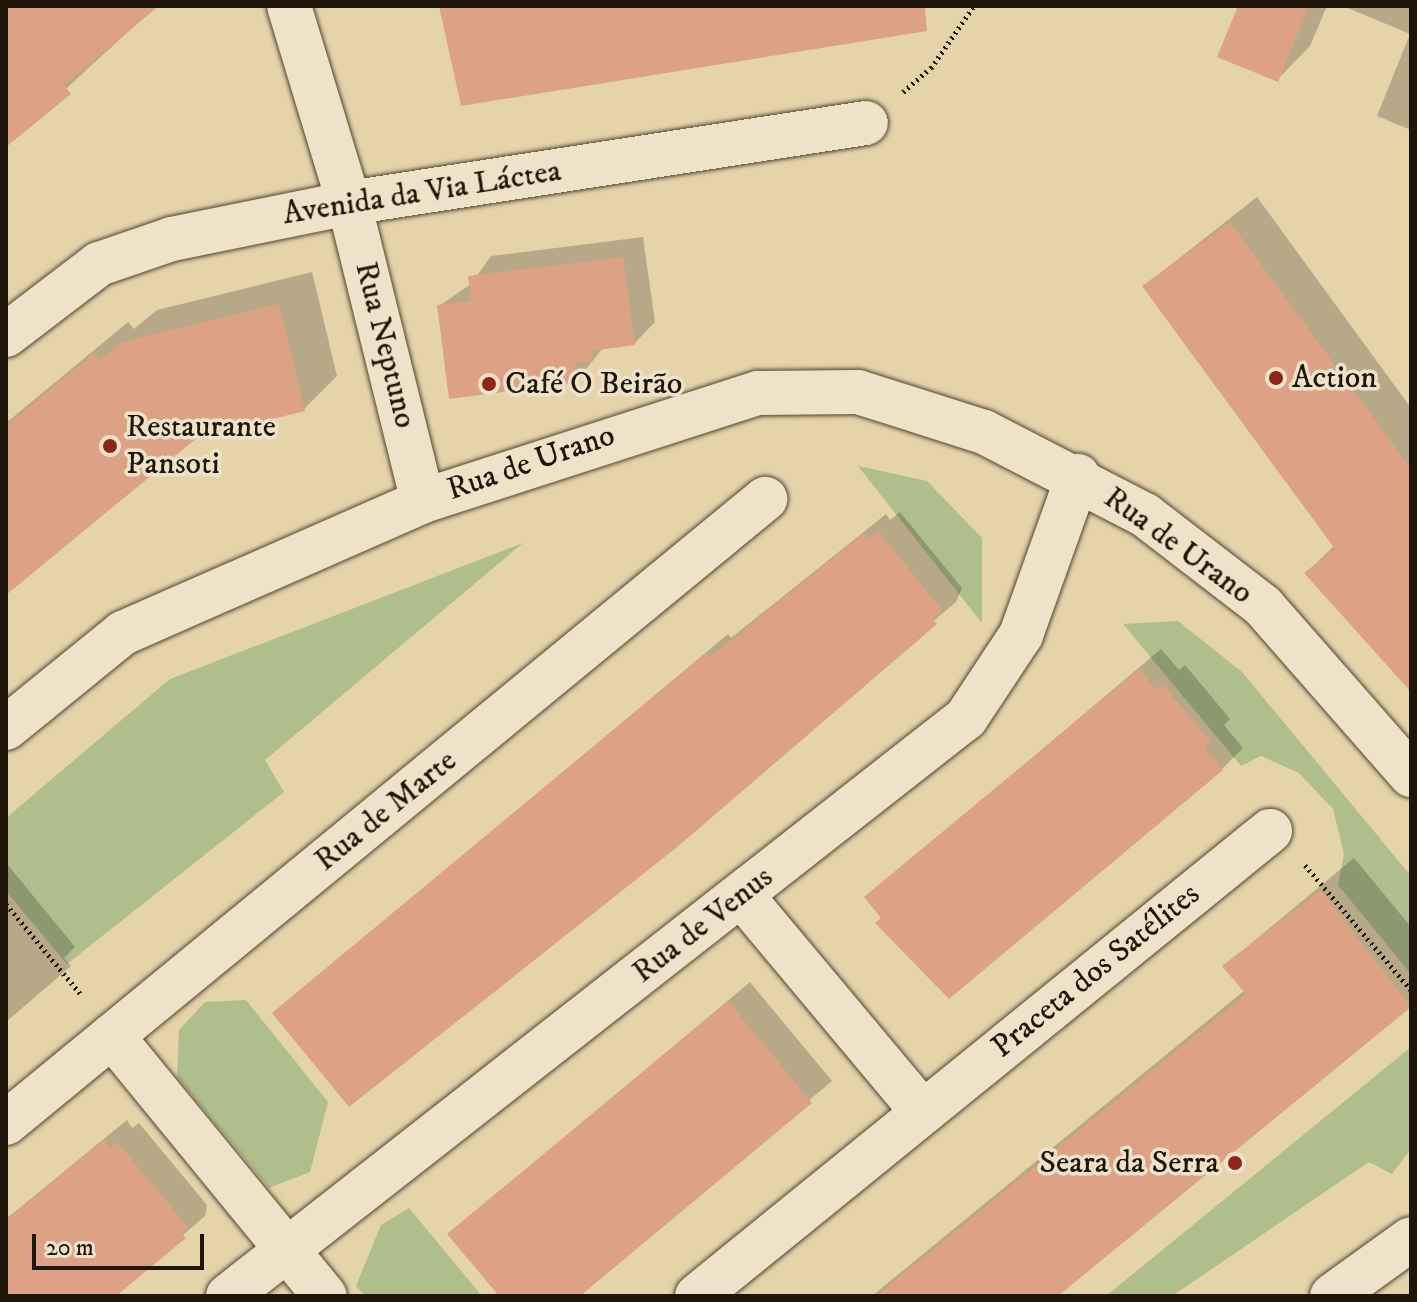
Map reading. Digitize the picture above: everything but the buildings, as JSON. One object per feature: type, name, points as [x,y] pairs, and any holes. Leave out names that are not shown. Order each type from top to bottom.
[{"type":"street","name":"Rua Neptuno","points":[[289,6],[349,203],[423,501]]},
{"type":"street","name":"Avenida da Via Láctea","points":[[6,335],[99,264],[172,239],[349,203],[866,123]]},
{"type":"street","name":"Rua de Urano","points":[[6,728],[123,633],[423,501],[758,393],[858,392],[984,432],[1078,476],[1145,515],[1263,606],[1411,775]]},
{"type":"street","name":"Rua de Venus","points":[[228,1296],[284,1248],[742,896],[966,718],[1021,635],[1078,476]]},
{"type":"street","name":"Rua de Marte","points":[[6,1123],[765,499]]},
{"type":"street","name":"Praceta dos Satélites","points":[[697,1296],[1270,831]]},
{"type":"street","points":[[742,896],[922,1111]]},
{"type":"street","points":[[112,1036],[325,1296]]},
{"type":"street","points":[[1332,1296],[1411,1239]]},
{"type":"path","points":[[866,123],[931,68],[974,6]]},
{"type":"path","points":[[1270,831],[1329,888],[1411,990]]},
{"type":"path","points":[[6,904],[63,971]]},
{"type":"green space","points":[[858,466],[927,481],[982,538],[982,623]]},
{"type":"green space","points":[[523,543],[265,760],[284,792],[67,964],[6,891],[6,818],[170,679]]},
{"type":"green space","points":[[1178,621],[1242,672],[1411,876],[1411,974],[1338,885],[1344,854],[1333,809],[1299,773],[1261,756],[1241,766],[1123,624]]},
{"type":"green space","points":[[246,1000],[328,1102],[310,1172],[269,1188],[177,1077],[179,1030],[205,1002]]},
{"type":"green space","points":[[1411,1047],[1411,1149],[1392,1174],[1369,1162],[1172,1296],[1106,1296]]},
{"type":"green space","points":[[409,1208],[482,1296],[365,1296],[356,1286],[381,1225]]},
{"type":"place","name":"Action","points":[[1276,378]]},
{"type":"place","name":"Café O Beirão","points":[[489,384]]},
{"type":"place","name":"Restaurante Pansoti","points":[[110,446]]},
{"type":"place","name":"Seara da Serra","points":[[1235,1163]]}]
